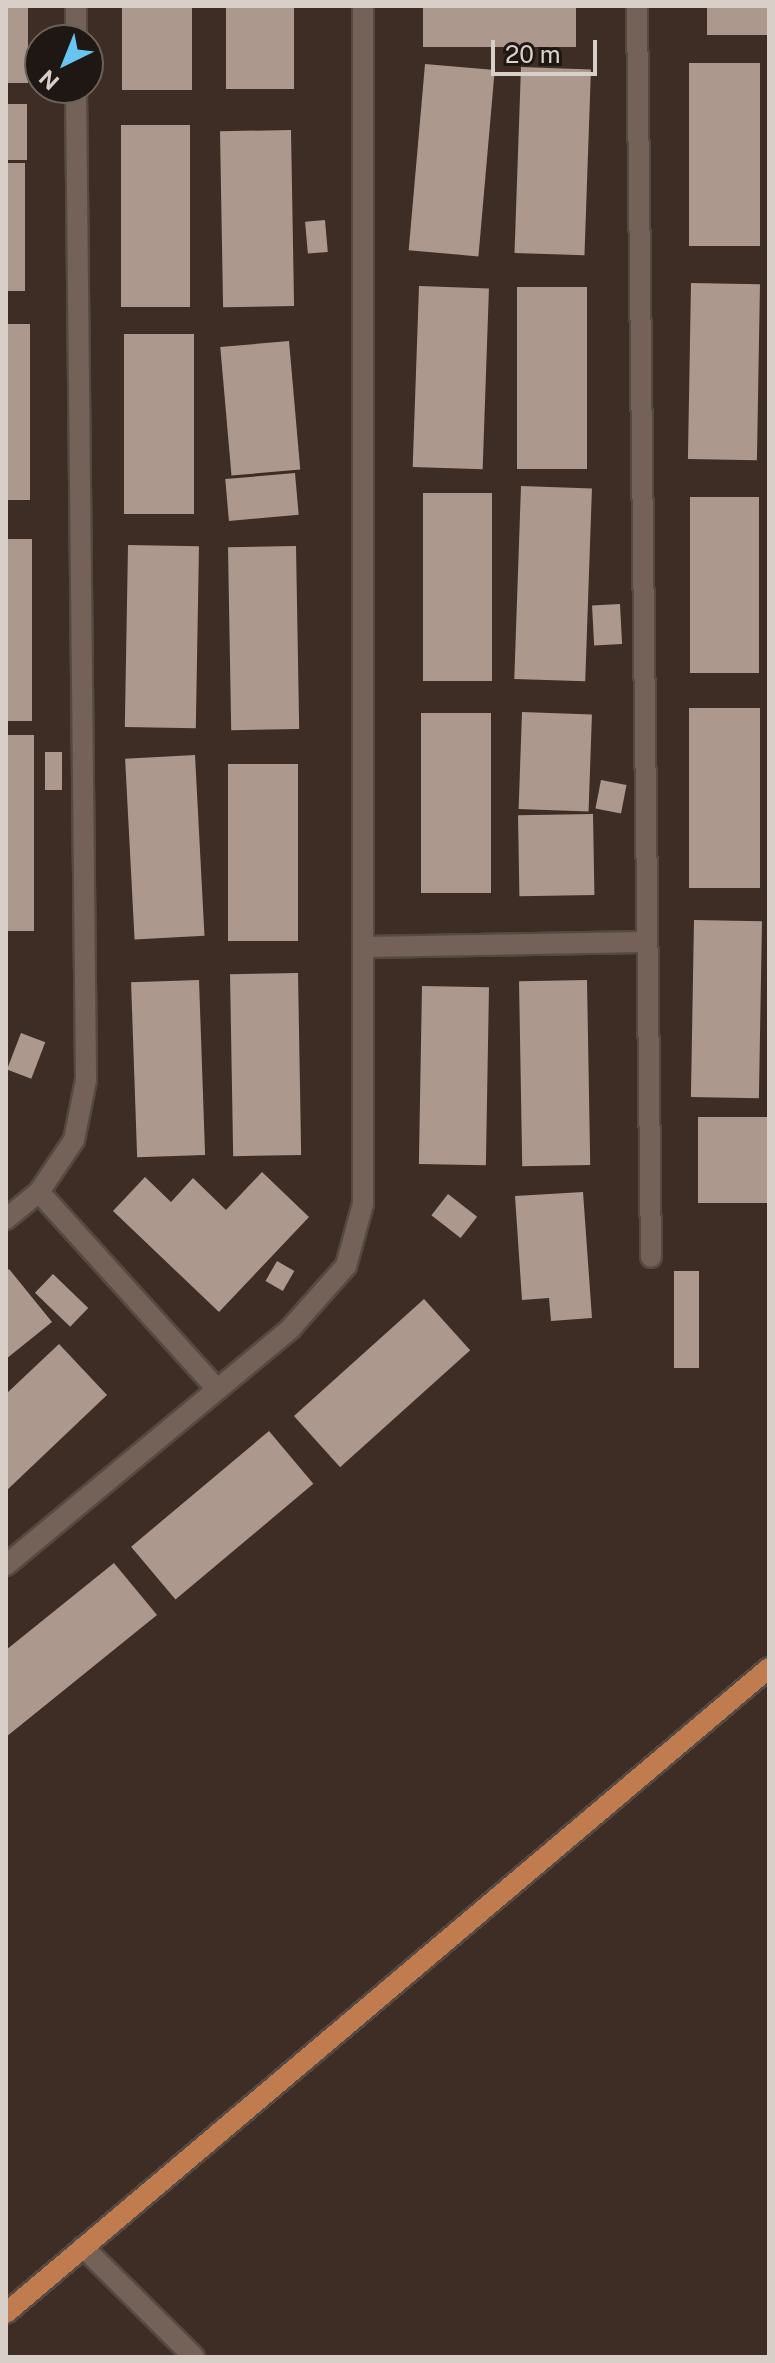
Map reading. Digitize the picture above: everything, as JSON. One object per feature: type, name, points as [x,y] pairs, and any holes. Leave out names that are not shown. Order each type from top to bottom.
[{"type":"main road","points":[[6,2313],[769,1668]]},
{"type":"street","points":[[6,1565],[291,1328],[346,1266],[363,1204],[363,6]]},
{"type":"street","points":[[637,6],[651,1257]]},
{"type":"street","points":[[6,1219],[39,1192],[74,1140],[86,1080],[76,104]]},
{"type":"street","points":[[363,947],[647,942]]},
{"type":"street","points":[[39,1192],[217,1389]]},
{"type":"street","points":[[83,2247],[194,2357]]},
{"type":"building","points":[[6,6],[28,6],[28,24],[24,24],[24,83],[6,83]]},
{"type":"building","points":[[122,6],[192,6],[192,90],[122,90]]},
{"type":"building","points":[[226,6],[294,6],[294,89],[226,89]]},
{"type":"building","points":[[423,6],[576,6],[576,47],[423,47]]},
{"type":"building","points":[[707,6],[769,6],[769,35],[707,35]]},
{"type":"building","points":[[689,63],[760,63],[760,246],[689,246]]},
{"type":"building","points":[[425,64],[495,70],[478,256],[409,250]]},
{"type":"building","points":[[521,67],[591,69],[584,255],[515,253]]},
{"type":"building","points":[[6,104],[27,104],[27,160],[6,160]]},
{"type":"building","points":[[121,125],[190,125],[190,307],[121,307]]},
{"type":"building","points":[[291,130],[294,306],[223,307],[220,131]]},
{"type":"building","points":[[6,163],[25,163],[25,291],[6,291]]},
{"type":"building","points":[[325,220],[328,252],[308,254],[305,222]]},
{"type":"building","points":[[691,283],[760,284],[757,460],[688,459]]},
{"type":"building","points":[[419,286],[489,288],[483,469],[413,467]]},
{"type":"building","points":[[517,287],[587,287],[587,469],[517,469]]},
{"type":"building","points":[[6,324],[30,324],[30,500],[6,500]]},
{"type":"building","points":[[124,334],[194,334],[194,514],[124,514]]},
{"type":"building","points":[[289,341],[300,470],[232,476],[220,347]]},
{"type":"building","points":[[295,473],[299,515],[229,521],[225,479]]},
{"type":"building","points":[[521,486],[592,488],[585,681],[514,679]]},
{"type":"building","points":[[423,493],[492,493],[492,681],[423,681]]},
{"type":"building","points":[[690,497],[759,497],[759,673],[690,673]]},
{"type":"building","points":[[6,539],[32,539],[32,721],[6,721]]},
{"type":"building","points":[[128,545],[199,546],[196,728],[125,727]]},
{"type":"building","points":[[296,546],[299,729],[231,730],[228,547]]},
{"type":"building","points":[[620,604],[622,644],[594,645],[592,605]]},
{"type":"building","points":[[689,708],[760,708],[760,888],[689,888]]},
{"type":"building","points":[[522,712],[592,714],[589,811],[519,809]]},
{"type":"building","points":[[421,713],[491,713],[491,893],[421,893]]},
{"type":"building","points":[[6,735],[34,735],[34,931],[6,931]]},
{"type":"building","points":[[45,752],[62,752],[62,790],[45,790]]},
{"type":"building","points":[[195,755],[204,936],[135,939],[125,759]]},
{"type":"building","points":[[228,764],[298,764],[298,941],[228,941]]},
{"type":"building","points":[[601,780],[627,785],[621,813],[595,808]]},
{"type":"building","points":[[593,814],[594,895],[519,896],[518,815]]},
{"type":"building","points":[[694,920],[762,921],[759,1098],[691,1097]]},
{"type":"building","points":[[298,973],[301,1155],[233,1156],[230,974]]},
{"type":"building","points":[[199,980],[205,1155],[137,1157],[131,982]]},
{"type":"building","points":[[587,980],[590,1165],[522,1166],[519,981]]},
{"type":"building","points":[[422,986],[489,987],[486,1165],[419,1164]]},
{"type":"building","points":[[21,1033],[45,1042],[31,1079],[7,1069]]},
{"type":"building","points":[[698,1117],[769,1117],[769,1203],[698,1203]]},
{"type":"building","points":[[262,1172],[309,1217],[219,1312],[113,1211],[145,1177],[171,1202],[193,1178],[226,1210]]},
{"type":"building","points":[[583,1192],[592,1318],[551,1321],[549,1298],[522,1300],[515,1196]]},
{"type":"building","points":[[448,1194],[477,1217],[461,1238],[431,1215]]},
{"type":"building","points":[[277,1261],[294,1271],[283,1291],[266,1281]]},
{"type":"building","points":[[9,1269],[52,1322],[6,1359],[6,1272]]},
{"type":"building","points":[[674,1271],[699,1271],[699,1368],[674,1368]]},
{"type":"building","points":[[53,1274],[88,1308],[70,1327],[35,1293]]},
{"type":"building","points":[[424,1299],[470,1350],[340,1467],[294,1416]]},
{"type":"building","points":[[59,1344],[107,1395],[6,1491],[6,1394]]},
{"type":"building","points":[[269,1431],[313,1484],[175,1600],[131,1547]]},
{"type":"building","points":[[114,1563],[157,1615],[6,1737],[6,1650]]}]
